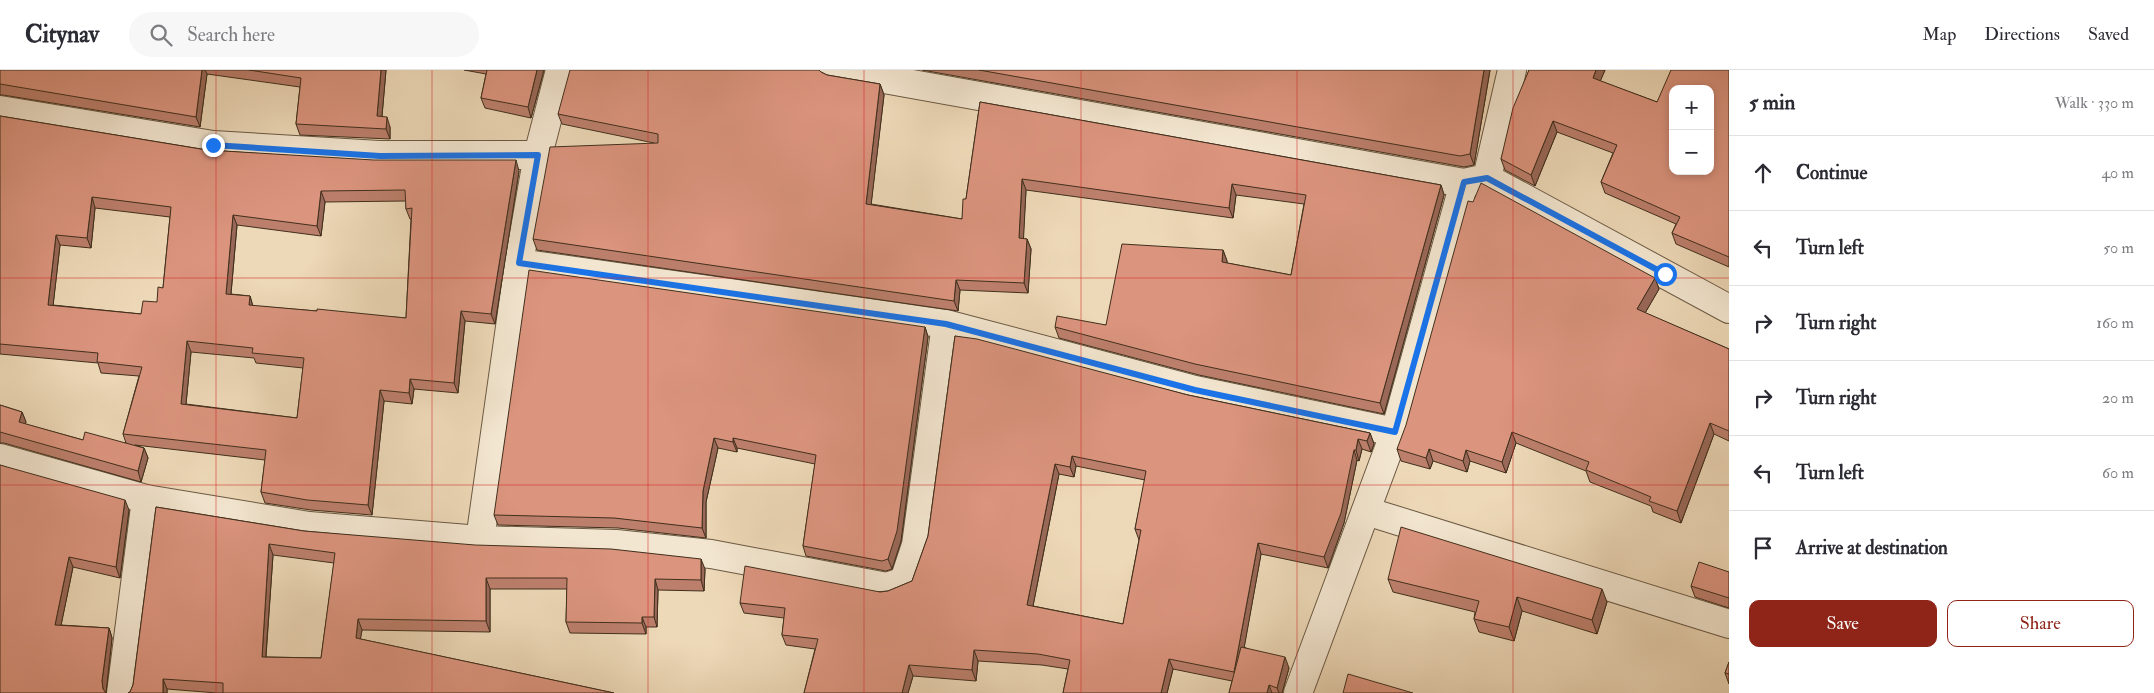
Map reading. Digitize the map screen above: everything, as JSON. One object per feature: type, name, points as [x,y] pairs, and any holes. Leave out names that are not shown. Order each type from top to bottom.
[{"type":"street","points":[[480,540],[519,263],[538,155],[560,70]]},
{"type":"street","points":[[834,70],[1475,180],[1729,309]]},
{"type":"street","points":[[1298,693],[1395,432],[1512,70]]},
{"type":"street","points":[[0,110],[213,145],[380,156],[538,155]]},
{"type":"street","points":[[519,263],[946,324],[1195,390],[1395,432]]},
{"type":"street","points":[[0,458],[146,499],[309,526],[480,540],[616,544],[711,554],[887,587],[904,581],[916,545],[946,324]]},
{"type":"street","points":[[121,693],[146,499]]},
{"type":"street","points":[[1366,510],[1729,624]]},
{"type":"building","points":[[0,70],[202,70],[196,117],[0,84]]},
{"type":"building","points":[[249,70],[381,70],[377,116],[387,117],[386,129],[296,124],[301,78]]},
{"type":"building","points":[[487,70],[537,70],[528,107],[481,98]]},
{"type":"building","points":[[570,70],[819,70],[827,75],[880,84],[866,204],[962,219],[963,199],[966,199],[980,102],[1441,185],[1380,403],[1195,364],[1055,327],[1057,316],[1106,325],[1122,244],[1223,250],[1222,262],[1291,275],[1306,195],[1232,184],[1229,208],[1022,179],[1019,238],[1027,239],[1024,283],[956,280],[954,301],[533,239],[550,147],[658,143],[658,134],[558,114]]},
{"type":"building","points":[[979,70],[1484,70],[1470,154],[1460,156]]},
{"type":"building","points":[[1529,70],[1596,70],[1593,78],[1657,102],[1671,70],[1729,70],[1729,257],[1672,233],[1680,217],[1601,182],[1617,145],[1553,121],[1531,175],[1501,159],[1513,108]]},
{"type":"building","points":[[0,116],[207,150],[374,160],[516,160],[491,314],[461,311],[454,383],[410,379],[409,393],[380,390],[368,505],[307,500],[261,492],[266,450],[123,434],[142,367],[97,362],[98,353],[0,344]],"holes":[[[405,190],[406,209],[412,208],[406,318],[317,309],[317,311],[249,305],[250,296],[226,294],[233,215],[317,226],[321,191]],[[92,197],[171,207],[163,288],[158,287],[157,302],[143,301],[141,314],[48,305],[56,235],[87,238]],[[187,341],[253,348],[252,353],[304,358],[297,418],[181,404]]]},
{"type":"building","points":[[1481,183],[1655,278],[1637,309],[1729,349],[1729,431],[1710,423],[1677,511],[1649,501],[1651,497],[1586,470],[1589,462],[1512,432],[1502,462],[1466,450],[1463,461],[1429,449],[1426,458],[1397,449],[1406,425],[1468,201],[1473,202]]},
{"type":"building","points":[[529,270],[925,327],[897,531],[888,559],[882,561],[803,546],[816,455],[733,438],[733,442],[714,438],[703,491],[702,528],[614,518],[494,515]]},
{"type":"building","points":[[955,336],[977,339],[1188,395],[1370,433],[1367,441],[1358,439],[1341,513],[1324,557],[1258,543],[1234,672],[1169,659],[1161,693],[1063,693],[1070,660],[1038,654],[974,650],[972,670],[909,665],[902,693],[804,693],[818,639],[782,635],[785,608],[740,603],[745,566],[880,592],[888,591],[912,581],[928,536]],"holes":[[[1072,456],[1146,471],[1135,529],[1141,530],[1123,624],[1027,605],[1055,464],[1070,467]]]},
{"type":"building","points":[[0,405],[22,412],[19,422],[83,440],[85,432],[144,448],[138,471],[0,432]]},
{"type":"building","points":[[0,465],[125,500],[116,567],[69,557],[55,625],[109,628],[102,681],[103,689],[106,693],[0,693]]},
{"type":"building","points":[[156,507],[304,531],[475,545],[611,549],[701,559],[701,580],[655,579],[654,617],[642,617],[642,623],[566,622],[567,578],[486,578],[486,621],[358,619],[356,638],[614,693],[223,693],[223,683],[163,679],[163,693],[128,693],[133,685]],"holes":[[[269,544],[335,553],[321,658],[262,657]]]},
{"type":"building","points":[[1401,527],[1602,589],[1592,620],[1517,597],[1509,627],[1474,619],[1479,601],[1388,579]]},
{"type":"building","points":[[1699,562],[1729,572],[1729,598],[1691,586]]},
{"type":"building","points":[[1241,647],[1285,657],[1277,688],[1269,685],[1267,693],[1229,693]]},
{"type":"building","points":[[1729,662],[1729,674],[1725,673]]},
{"type":"building","points":[[1348,674],[1413,693],[1343,693]]},
{"type":"route","points":[[213,145],[380,156],[538,155],[519,263],[946,324],[1195,390],[1395,432],[1464,182],[1487,178],[1665,274]]}]
